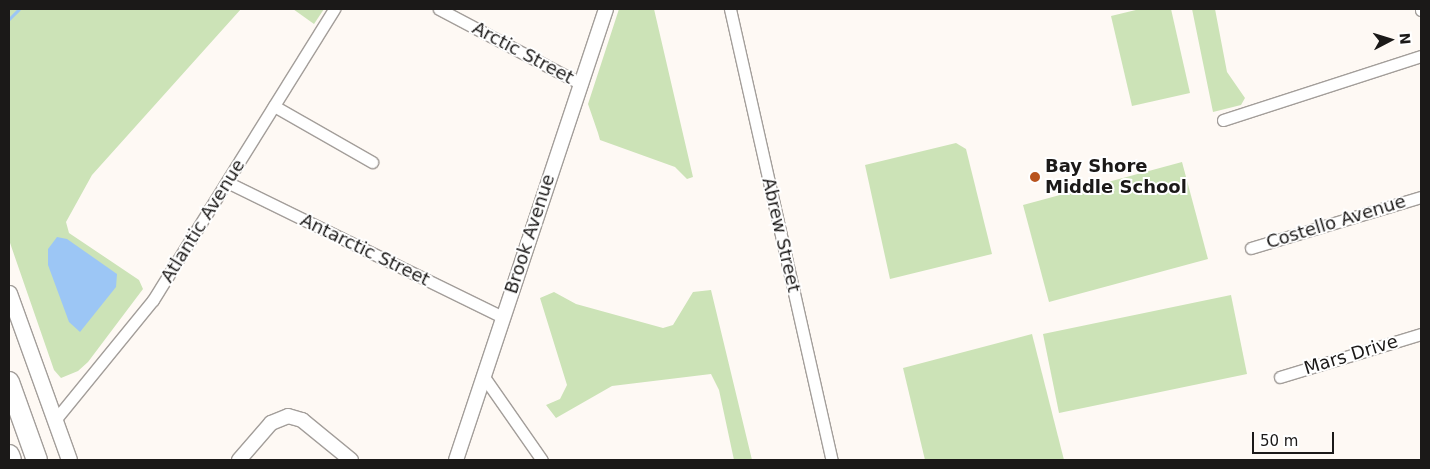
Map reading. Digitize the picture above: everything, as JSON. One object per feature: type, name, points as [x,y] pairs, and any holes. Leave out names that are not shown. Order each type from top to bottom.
[{"type":"highway","points":[[9,382],[37,460]]},
{"type":"highway","points":[[24,426],[42,460]]},
{"type":"highway","points":[[9,455],[11,460]]},
{"type":"main road","points":[[9,293],[69,460]]},
{"type":"street","name":"Atlantic Avenue","points":[[55,420],[153,300],[334,9]]},
{"type":"street","name":"Arctic Street","points":[[439,9],[581,84]]},
{"type":"street","name":"Brook Avenue","points":[[456,460],[606,9]]},
{"type":"street","name":"Abrew Street","points":[[730,9],[832,460]]},
{"type":"street","points":[[1223,120],[1421,56]]},
{"type":"street","points":[[274,106],[372,162]]},
{"type":"street","name":"Antarctic Street","points":[[227,182],[503,317]]},
{"type":"street","name":"Costello Avenue","points":[[1251,248],[1421,197]]},
{"type":"street","name":"Mars Drive","points":[[1280,377],[1421,334]]},
{"type":"street","points":[[484,377],[542,460]]},
{"type":"street","points":[[239,460],[267,427],[284,416],[302,420],[351,460]]},
{"type":"green space","points":[[9,9],[241,9],[92,175],[66,222],[69,233],[139,280],[143,289],[88,362],[78,371],[61,378],[54,370],[9,240]]},
{"type":"green space","points":[[293,9],[324,9],[314,24]]},
{"type":"green space","points":[[619,9],[654,9],[693,177],[687,179],[675,167],[600,140],[588,104]]},
{"type":"green space","points":[[1140,9],[1171,9],[1190,93],[1132,106],[1111,16]]},
{"type":"green space","points":[[1192,9],[1215,9],[1227,72],[1245,98],[1241,105],[1213,112]]},
{"type":"green space","points":[[956,143],[966,149],[992,254],[890,279],[865,165]]},
{"type":"green space","points":[[1182,162],[1208,259],[1049,302],[1023,205]]},
{"type":"green space","points":[[711,290],[752,460],[734,460],[719,390],[711,374],[612,386],[556,418],[546,405],[560,399],[567,385],[540,298],[554,292],[576,304],[663,328],[673,325],[693,292]]},
{"type":"green space","points":[[1231,295],[1247,374],[1059,413],[1043,334]]},
{"type":"green space","points":[[1032,334],[1064,460],[925,460],[903,368]]},
{"type":"water","points":[[57,237],[67,239],[117,274],[116,287],[80,332],[69,322],[48,265],[48,249]]},
{"type":"waterway","points":[[9,19],[19,9]]},
{"type":"place","name":"Bay Shore Middle School","points":[[1035,177]]}]
